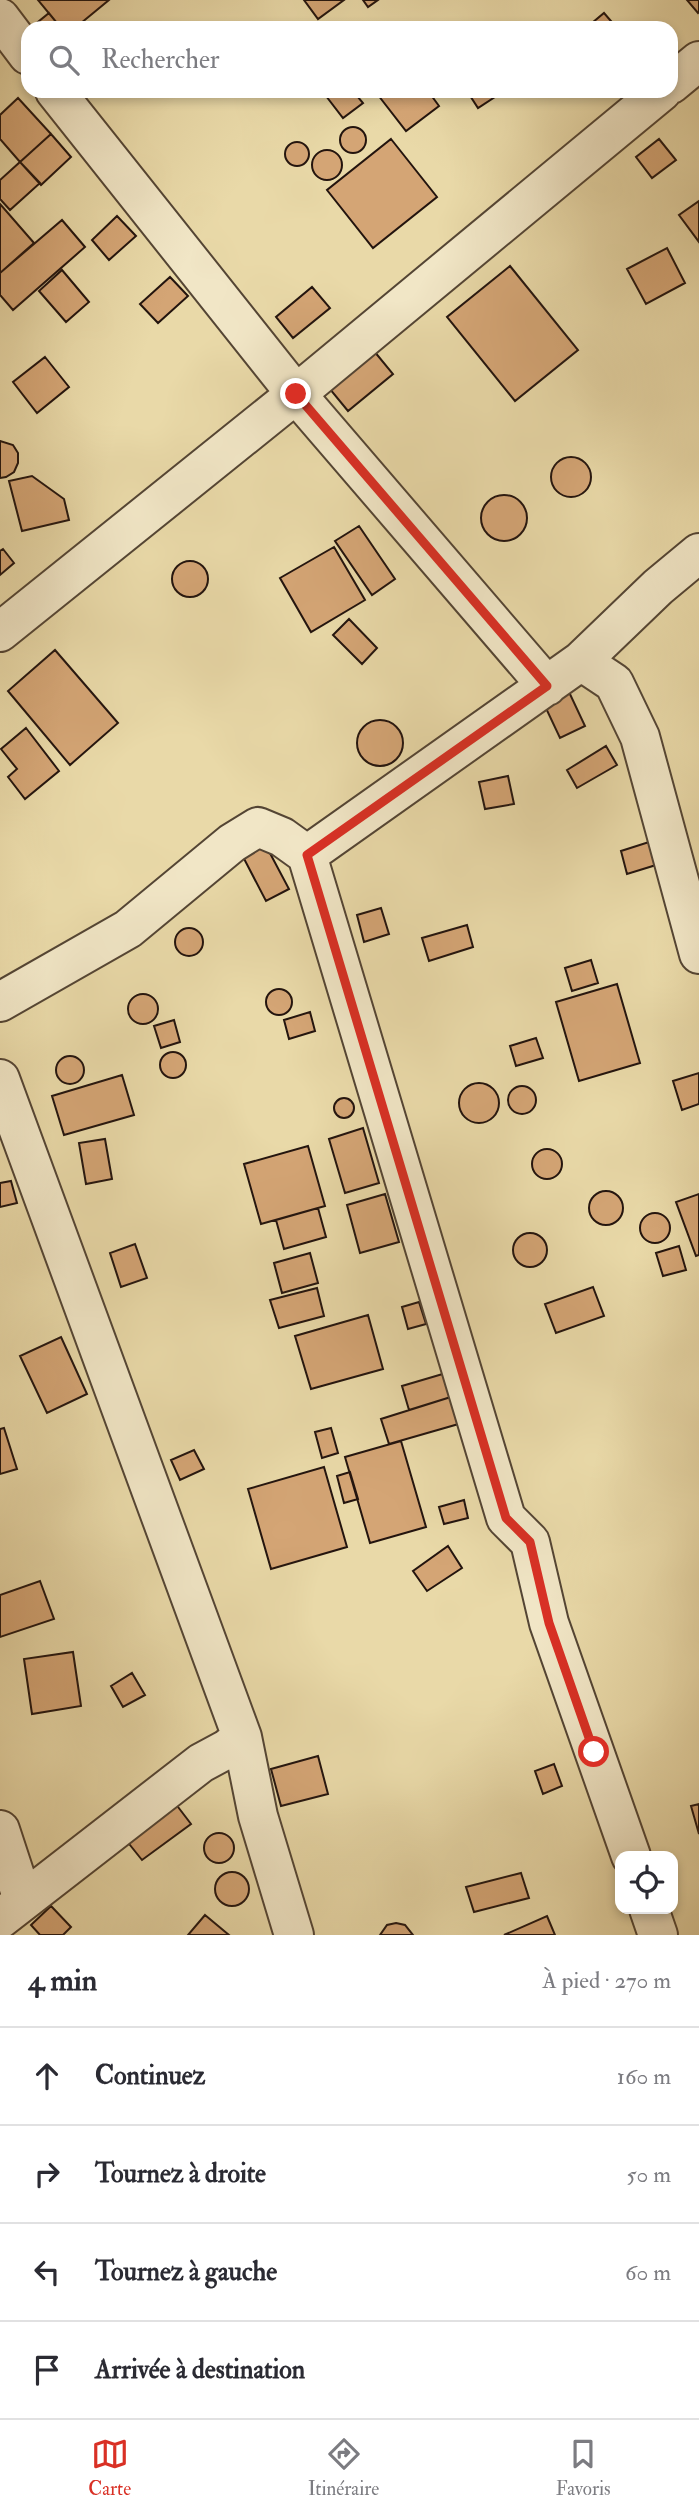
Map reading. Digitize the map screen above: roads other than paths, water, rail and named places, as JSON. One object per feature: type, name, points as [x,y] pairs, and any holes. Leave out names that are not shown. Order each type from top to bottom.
[{"type":"street","points":[[0,18],[21,46]]},
{"type":"street","points":[[678,78],[699,61]]},
{"type":"street","points":[[60,98],[296,394],[547,686]]},
{"type":"street","points":[[0,632],[296,394],[654,98]]},
{"type":"street","points":[[307,855],[581,661],[658,587],[699,554]]},
{"type":"street","points":[[581,661],[614,683],[640,737],[688,878],[697,943]]},
{"type":"street","points":[[0,1002],[128,929],[232,843],[258,827],[282,837],[307,855],[506,1518],[530,1542],[549,1623],[629,1851]]},
{"type":"street","points":[[0,1079],[242,1737],[258,1816],[294,1935]]},
{"type":"street","points":[[0,1830],[11,1910],[201,1763],[227,1749],[242,1737]]},
{"type":"street","points":[[651,1914],[658,1935]]}]
